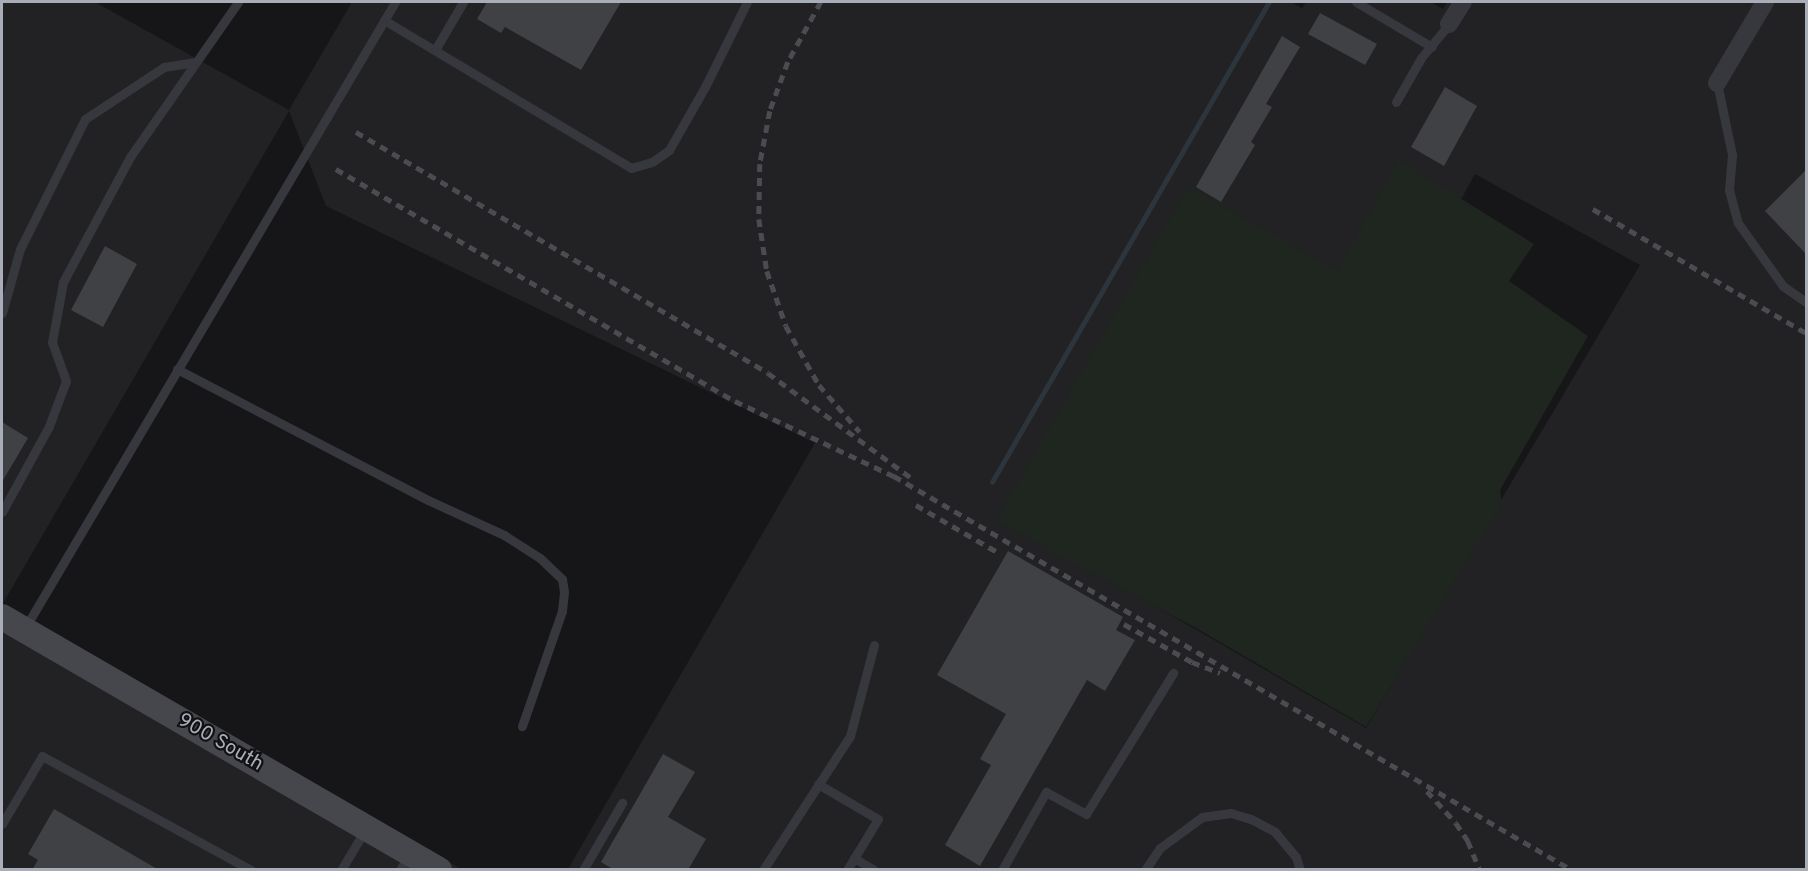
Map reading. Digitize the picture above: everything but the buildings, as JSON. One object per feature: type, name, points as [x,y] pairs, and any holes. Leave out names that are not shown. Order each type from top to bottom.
[{"type":"street","points":[[1449,24],[1463,2]]},
{"type":"street","points":[[1717,83],[1765,2]]},
{"type":"street","name":"900 South","points":[[2,617],[366,828],[405,861],[439,870]]},
{"type":"lane","points":[[2,512],[49,426],[66,381],[52,342],[63,282],[130,157],[238,2]]},
{"type":"lane","points":[[24,630],[395,2]]},
{"type":"lane","points":[[435,50],[463,2]]},
{"type":"lane","points":[[384,20],[631,168],[651,162],[669,150],[705,87],[747,2]]},
{"type":"lane","points":[[1356,2],[1431,47]]},
{"type":"lane","points":[[1396,102],[1431,47],[1449,24]]},
{"type":"lane","points":[[2,313],[20,249],[85,119],[164,67],[196,62]]},
{"type":"lane","points":[[1717,83],[1732,155],[1729,190],[1738,223],[1784,286],[1806,302]]},
{"type":"lane","points":[[177,369],[428,500],[504,534],[540,558],[562,579],[564,592],[562,611],[522,726]]},
{"type":"lane","points":[[763,870],[850,736],[874,645]]},
{"type":"lane","points":[[1002,870],[1046,792],[1086,814],[1173,673]]},
{"type":"lane","points":[[2,824],[42,756],[251,870]]},
{"type":"lane","points":[[818,784],[878,819],[847,870]]},
{"type":"lane","points":[[583,870],[622,803]]},
{"type":"lane","points":[[1145,870],[1160,848],[1202,817],[1231,813],[1251,819],[1275,832],[1296,857],[1300,870]]},
{"type":"lane","points":[[341,870],[366,828]]},
{"type":"lane","points":[[854,858],[874,870]]},
{"type":"shaded area","points":[[2,2],[95,2],[289,110],[352,2],[1291,2],[1302,8],[1306,2],[1431,2],[1443,9],[1447,2],[1806,2],[1806,869],[568,869],[815,443],[326,206],[289,111],[2,605]],"holes":[[[1475,174],[1640,265],[1366,728],[1012,523],[1400,311]]]},
{"type":"shaded area","points":[[1399,160],[1534,244],[1509,281],[1588,336],[1500,490],[1502,503],[1366,727],[1194,627],[996,521],[1188,187],[1337,271]]},
{"type":"shaded area","points":[[2,605],[461,869],[2,870]]},
{"type":"waterway","points":[[992,482],[1269,2]]},
{"type":"railway","points":[[821,2],[788,62],[770,111],[760,164],[759,219],[767,271],[786,326],[819,385],[860,432]]},
{"type":"railway","points":[[356,132],[768,373],[913,479]]},
{"type":"railway","points":[[336,169],[735,401],[894,476],[1572,870]]},
{"type":"railway","points":[[1593,209],[1806,333]]},
{"type":"railway","points":[[916,505],[1001,554]]},
{"type":"railway","points":[[1124,624],[1192,662],[1220,673]]},
{"type":"railway","points":[[1427,791],[1456,823],[1468,841],[1480,870]]}]
